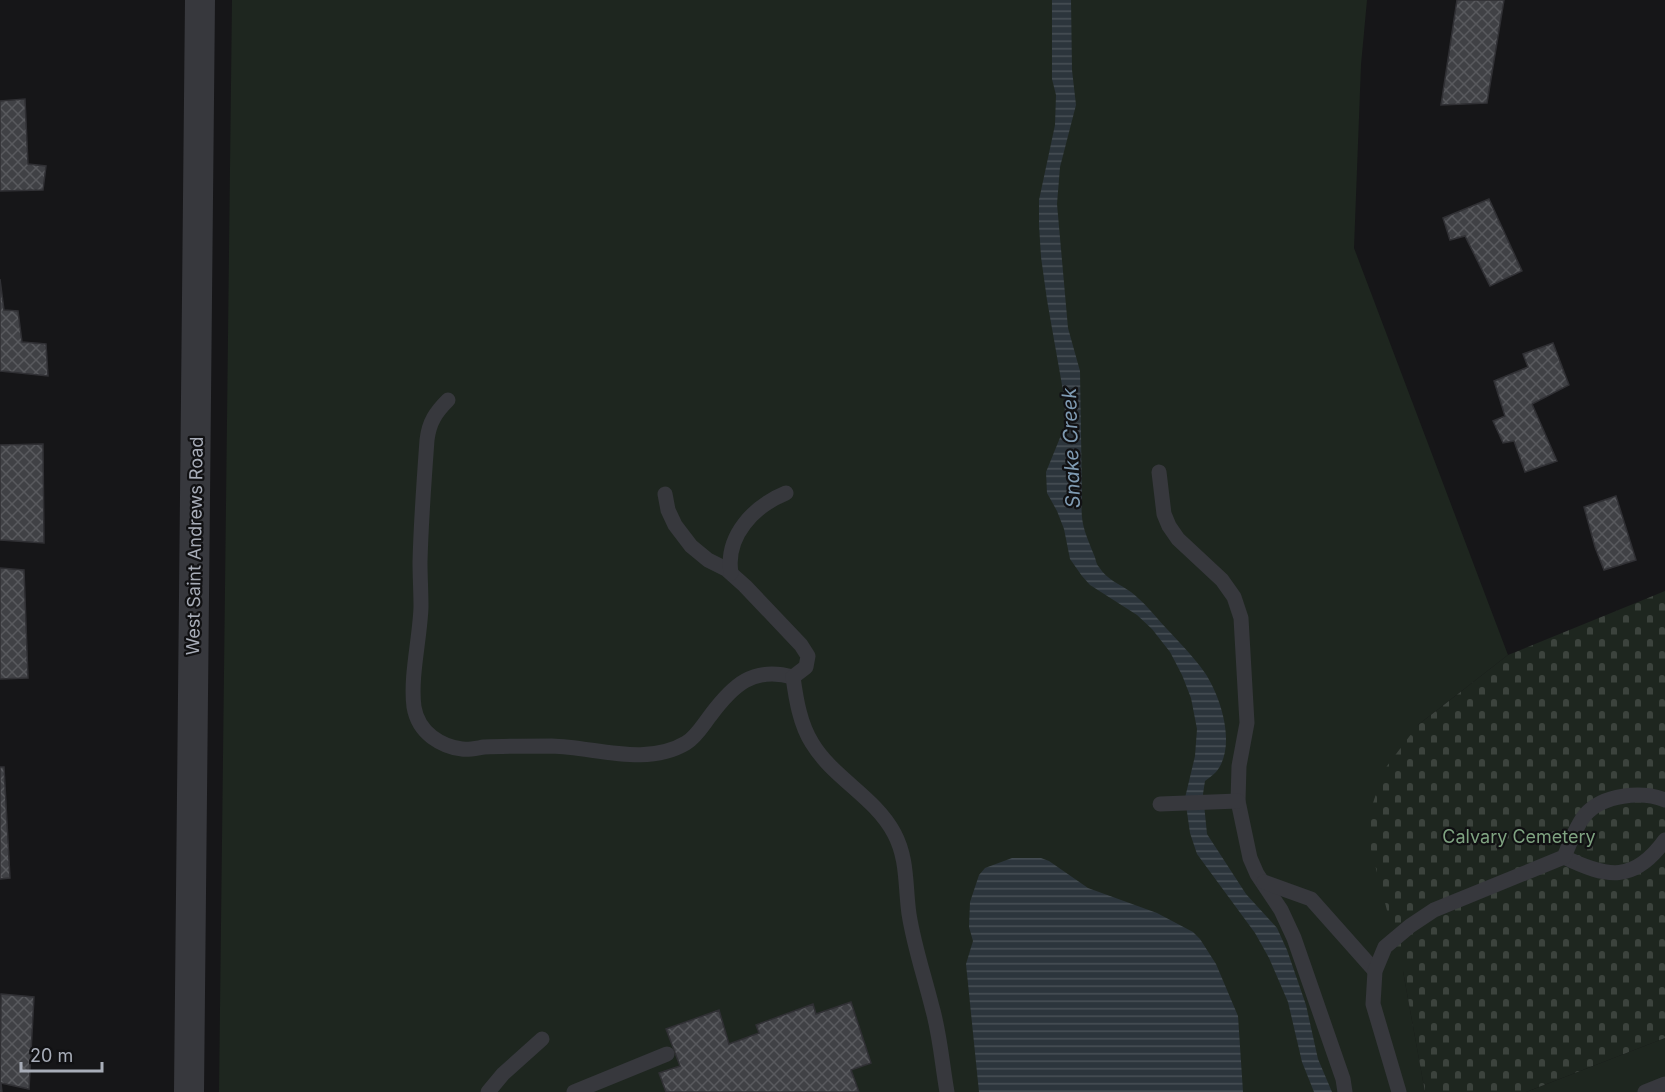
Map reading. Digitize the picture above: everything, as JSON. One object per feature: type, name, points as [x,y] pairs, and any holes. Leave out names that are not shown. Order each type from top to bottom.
[{"type":"street","name":"West Saint Andrews Road","points":[[189,1092],[201,0]]},
{"type":"lane","points":[[448,400],[438,410],[429,425],[423,495],[421,607],[414,705],[421,726],[433,738],[445,744],[462,749],[549,746],[607,753],[639,754],[668,751],[687,742],[701,729],[731,690],[747,679],[765,673],[793,677],[806,667],[808,656],[801,645],[759,598],[731,573],[708,560],[691,546],[675,525],[668,510],[666,494]]},
{"type":"lane","points":[[1160,472],[1164,514],[1169,526],[1178,539],[1222,580],[1234,597],[1241,618],[1247,723],[1239,766],[1238,801],[1250,858],[1257,874],[1281,909],[1294,938],[1345,1092]]},
{"type":"lane","points":[[731,573],[729,561],[732,546],[741,528],[757,509],[786,493]]},
{"type":"lane","points":[[793,677],[800,714],[811,742],[826,761],[878,810],[895,834],[906,866],[909,913],[918,958],[933,1008],[947,1092]]},
{"type":"lane","points":[[1399,1092],[1373,1004],[1375,970],[1385,947],[1434,910],[1564,857],[1586,814],[1603,802],[1632,795],[1665,800]]},
{"type":"lane","points":[[1160,804],[1238,801]]},
{"type":"lane","points":[[1564,857],[1588,868],[1610,874],[1633,869],[1653,857],[1665,840]]},
{"type":"lane","points":[[1264,882],[1311,899],[1375,970]]},
{"type":"lane","points":[[488,1092],[503,1074],[542,1040]]},
{"type":"lane","points":[[574,1092],[667,1054]]},
{"type":"lane","points":[[1645,1092],[1665,1084]]},
{"type":"green space","points":[[232,0],[1367,0],[1361,65],[1354,248],[1508,655],[1418,725],[1403,971],[1425,1092],[219,1092]]},
{"type":"green space","name":"Calvary Cemetery","points":[[1665,591],[1665,1038],[1526,1092],[1425,1092],[1403,971],[1365,827],[1384,770],[1418,725],[1508,655]]},
{"type":"green space","points":[[1665,1038],[1665,1092],[1526,1092]]},
{"type":"water","name":"Snake Creek","points":[[1052,0],[1071,0],[1072,70],[1076,105],[1060,167],[1057,204],[1068,328],[1080,371],[1084,528],[1097,564],[1102,571],[1131,592],[1149,609],[1201,667],[1211,683],[1221,708],[1226,736],[1222,762],[1216,772],[1205,781],[1203,794],[1207,834],[1246,894],[1277,928],[1306,1005],[1318,1059],[1332,1092],[1314,1092],[1302,1062],[1288,1002],[1269,958],[1255,933],[1197,854],[1190,833],[1185,798],[1195,756],[1197,729],[1191,698],[1182,675],[1170,652],[1152,629],[1137,615],[1090,585],[1082,576],[1070,559],[1064,529],[1047,493],[1046,472],[1064,428],[1065,402],[1047,300],[1039,225],[1039,200],[1055,125],[1056,95],[1052,79]]},
{"type":"water","points":[[1012,858],[1041,858],[1049,861],[1088,888],[1157,913],[1193,932],[1200,939],[1216,964],[1238,1016],[1243,1092],[979,1092],[966,964],[973,941],[969,927],[970,902],[979,875],[985,868]]},
{"type":"building","points":[[1457,0],[1504,0],[1487,103],[1441,105]]},
{"type":"building","points":[[25,99],[28,164],[46,166],[43,190],[0,191],[0,101]]},
{"type":"building","points":[[1489,199],[1522,271],[1490,286],[1465,236],[1450,240],[1443,218]]},
{"type":"building","points":[[0,279],[4,310],[18,311],[22,342],[46,344],[48,376],[0,371]]},
{"type":"building","points":[[1553,343],[1569,385],[1532,404],[1557,461],[1525,472],[1514,441],[1503,443],[1493,421],[1505,416],[1494,381],[1528,367],[1523,354]]},
{"type":"building","points":[[43,444],[44,543],[0,540],[0,445]]},
{"type":"building","points":[[1616,496],[1636,560],[1604,570],[1584,507]]},
{"type":"building","points":[[0,568],[24,570],[28,678],[0,679]]},
{"type":"building","points":[[0,767],[4,767],[10,878],[0,879]]},
{"type":"building","points":[[1,994],[34,997],[29,1089],[1,1083],[2,1092],[0,1092]]},
{"type":"building","points":[[851,1002],[871,1063],[851,1070],[859,1092],[666,1092],[659,1073],[680,1066],[666,1029],[719,1010],[729,1044],[759,1033],[756,1025],[813,1004],[816,1014]]}]
